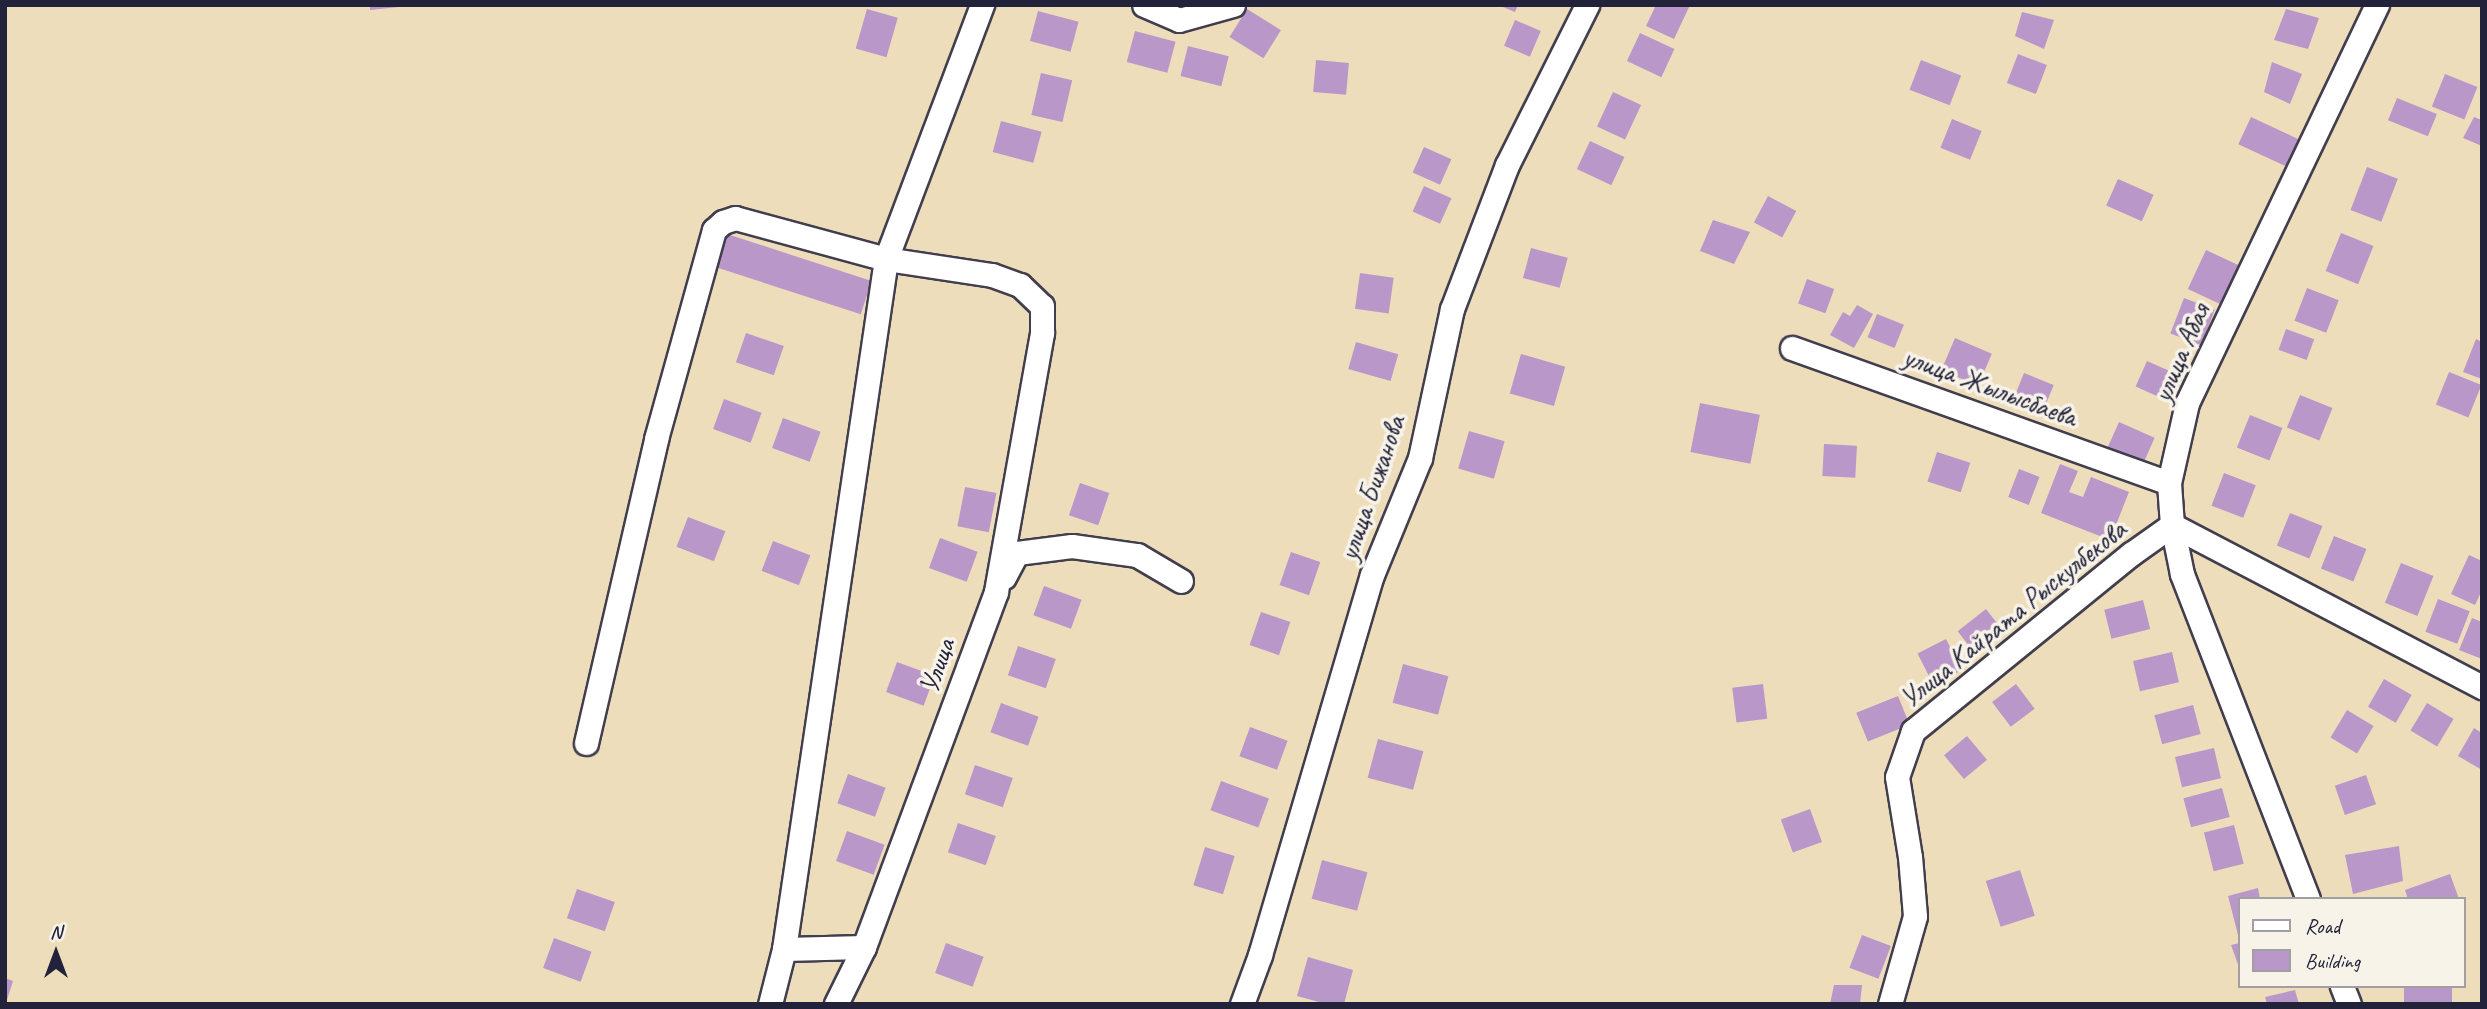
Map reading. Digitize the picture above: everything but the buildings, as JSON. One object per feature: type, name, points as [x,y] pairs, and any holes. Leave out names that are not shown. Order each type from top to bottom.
[{"type":"street","points":[[770,1004],[784,949],[886,259],[982,5]]},
{"type":"street","points":[[1144,5],[1179,20],[1233,5]]},
{"type":"street","name":"улица Бижанова","points":[[1242,1004],[1260,955],[1372,575],[1420,458],[1452,309],[1507,164],[1587,5]]},
{"type":"street","name":"улица Абая","points":[[2307,897],[2182,574],[2172,525],[2169,483],[2188,403],[2377,5]]},
{"type":"street","name":"Улица","points":[[586,743],[656,439],[714,230],[723,222],[735,218],[886,259],[992,275],[1020,285],[1042,306],[1042,334],[996,592],[864,947],[836,1004]]},
{"type":"street","name":"улица Жылысбаева","points":[[1792,348],[2169,483]]},
{"type":"street","points":[[2172,525],[2482,687]]},
{"type":"street","name":"Улица Кайрата Рыскулбекова","points":[[1890,1004],[1916,916],[1897,778],[1913,731],[2130,554],[2172,525]]},
{"type":"street","points":[[996,592],[1017,553],[1072,546],[1137,555],[1181,581]]},
{"type":"street","points":[[784,949],[864,947]]}]
